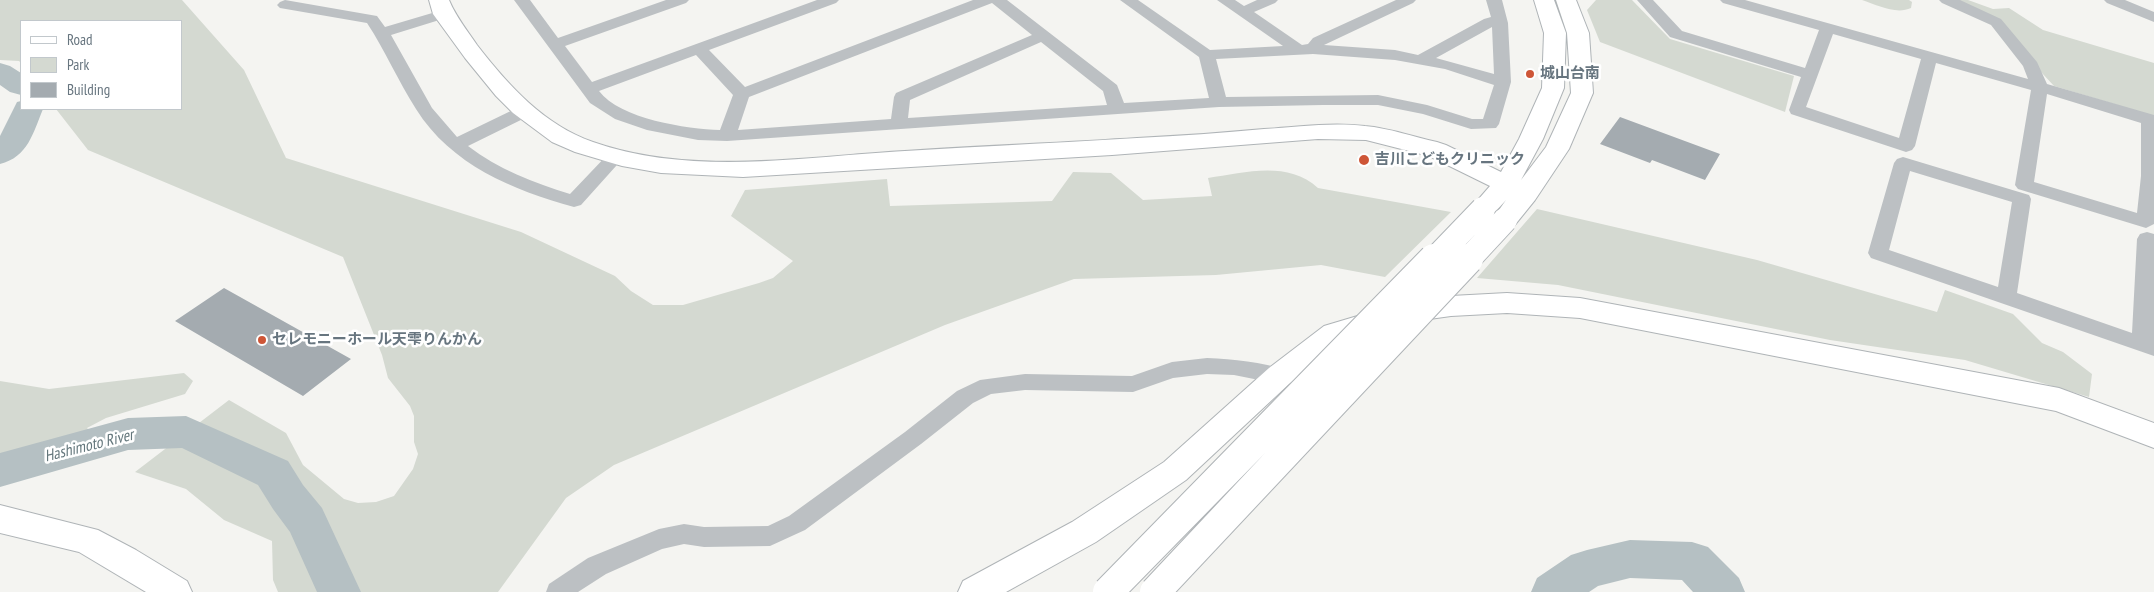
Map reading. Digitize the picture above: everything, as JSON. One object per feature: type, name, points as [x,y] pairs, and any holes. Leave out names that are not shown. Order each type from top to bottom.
[{"type":"street","points":[[555,44],[681,0]]},
{"type":"street","points":[[589,89],[831,0]]},
{"type":"street","points":[[727,136],[742,94],[987,0]]},
{"type":"street","points":[[996,0],[1110,89],[1117,110]]},
{"type":"street","points":[[1128,0],[1208,55],[1306,49],[1395,55],[1448,64],[1503,82]]},
{"type":"street","points":[[1225,0],[1306,49]]},
{"type":"street","points":[[1242,12],[1270,0]]},
{"type":"street","points":[[1306,49],[1319,41],[1408,0]]},
{"type":"street","points":[[524,1],[596,99],[621,115],[652,126],[698,135],[727,136],[1219,102],[1378,100],[1427,110],[1471,124],[1490,124],[1503,82],[1500,23],[1494,0]]},
{"type":"street","points":[[1516,190],[1531,139],[1553,88],[1555,34],[1544,0]]},
{"type":"street","points":[[1155,592],[1516,190],[1557,149],[1582,93],[1578,33],[1566,0]]},
{"type":"street","points":[[1645,0],[1676,34],[1811,75]]},
{"type":"street","points":[[1728,0],[1828,27],[2040,87],[2152,120],[2146,222],[2024,185],[2040,87],[2031,64],[1996,22],[1947,0]]},
{"type":"street","points":[[2112,0],[2154,18]]},
{"type":"street","points":[[285,5],[372,19],[382,33],[424,110],[439,130],[467,156],[536,191],[574,201],[616,156]]},
{"type":"street","points":[[382,33],[441,7],[501,90],[537,122],[583,146],[616,156],[665,165],[725,169],[991,155],[1318,132],[1366,134],[1437,150],[1516,190]]},
{"type":"street","points":[[1420,60],[1490,22],[1500,23]]},
{"type":"street","points":[[1828,27],[1797,110],[1906,146],[1930,57]]},
{"type":"street","points":[[899,125],[902,97],[1043,36]]},
{"type":"street","points":[[699,48],[742,94]]},
{"type":"street","points":[[1208,55],[1219,102]]},
{"type":"street","points":[[456,145],[525,111]]},
{"type":"street","points":[[2006,297],[2022,199],[1903,163],[1878,253],[2148,346],[2147,238],[2154,241]]},
{"type":"street","points":[[1108,592],[1494,215]]},
{"type":"street","points":[[975,592],[1084,532],[1175,470],[1280,376],[1334,333],[1401,313],[1451,306],[1507,303],[1580,308],[2059,400],[2154,436]]},
{"type":"street","points":[[558,592],[597,566],[659,539],[684,534],[704,537],[770,536],[784,530],[797,523],[948,411],[965,396],[988,386],[1025,382],[1133,384],[1172,370],[1206,366],[1234,367],[1280,376]]},
{"type":"street","points":[[0,519],[86,540],[124,560],[175,592]]},
{"type":"green space","points":[[0,0],[182,0],[244,70],[286,158],[521,232],[615,276],[631,291],[653,305],[683,305],[759,283],[773,278],[793,261],[731,216],[745,190],[887,179],[890,206],[1052,201],[1073,172],[1111,173],[1143,200],[1212,196],[1208,178],[1250,172],[1279,171],[1306,179],[1318,188],[1451,212],[1385,277],[1321,265],[1216,275],[1074,279],[945,325],[614,465],[566,498],[498,592],[278,592],[273,580],[272,541],[224,520],[186,489],[135,472],[229,400],[286,433],[303,465],[344,499],[358,503],[376,502],[394,496],[413,469],[418,454],[414,442],[414,416],[410,406],[388,378],[382,355],[343,257],[88,150],[57,110],[182,110],[182,20],[20,20],[20,62],[0,60]]},
{"type":"green space","points":[[1596,0],[1632,0],[1670,39],[1794,76],[1785,112],[1600,42],[1587,10]]},
{"type":"green space","points":[[1862,0],[1909,0],[1912,2],[1911,8],[1893,10]]},
{"type":"green space","points":[[1952,0],[1968,0],[1993,9],[2009,8],[2043,30],[2154,63],[2154,116],[2054,86],[2029,59],[2001,22]]},
{"type":"green space","points":[[1537,209],[1757,260],[1937,312],[1945,290],[2013,314],[2042,343],[2063,352],[2092,374],[2089,397],[1965,360],[1830,340],[1558,285],[1477,278]]},
{"type":"green space","points":[[184,373],[193,381],[185,394],[106,418],[87,428],[108,451],[87,459],[0,483],[0,381],[49,389]]},
{"type":"building","points":[[1620,117],[1720,154],[1705,180],[1652,160],[1650,163],[1600,144]]},
{"type":"building","name":"セレモニーホール天雫りんかん","points":[[224,288],[351,359],[303,396],[175,321]]},
{"type":"waterway","name":"Hashimoto River","points":[[0,72],[20,85]]},
{"type":"waterway","name":"Hashimoto River","points":[[0,154],[11,146],[28,110]]},
{"type":"waterway","name":"Hashimoto River","points":[[0,470],[128,434],[186,432],[273,473],[288,497],[307,521],[339,592]]},
{"type":"waterway","name":"Hashimoto River","points":[[1553,592],[1587,569],[1630,559],[1692,561],[1723,592]]},
{"type":"place","name":"城山台南","points":[[1530,74]]},
{"type":"place","name":"吉川こどもクリニック","points":[[1364,160]]},
{"type":"place","name":"セレモニーホール天雫りんかん","points":[[262,340]]}]
